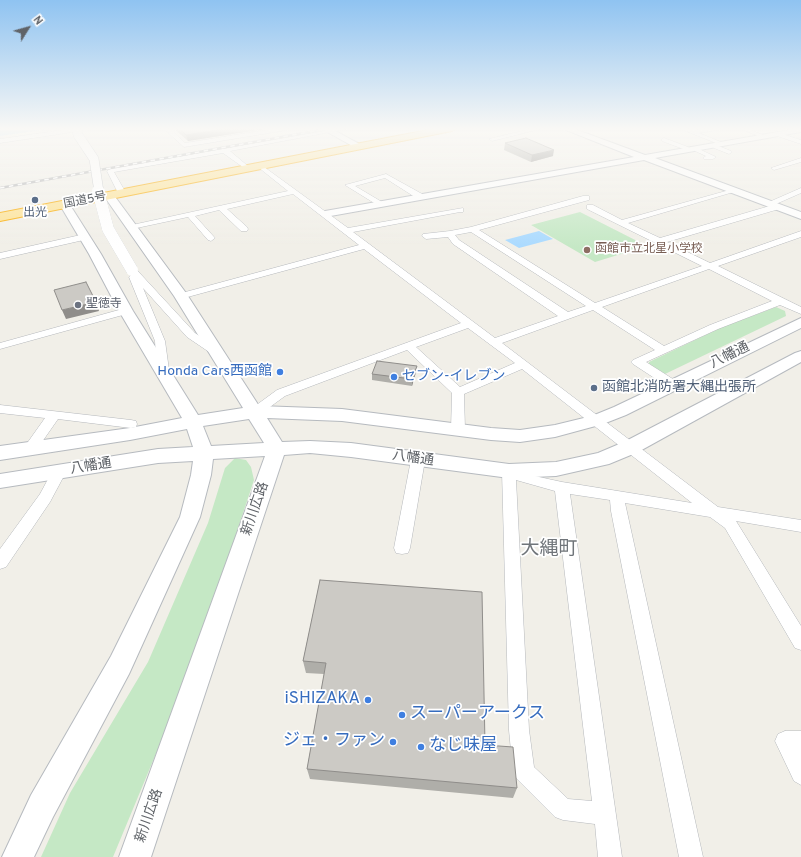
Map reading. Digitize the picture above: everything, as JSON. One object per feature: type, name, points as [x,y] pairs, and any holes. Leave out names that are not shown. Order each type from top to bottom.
[{"type":"highway","name":"国道5号","points":[[0,217],[248,168]]},
{"type":"street","points":[[95,168],[98,195],[108,229],[132,270],[160,341],[163,370]]},
{"type":"street","points":[[126,168],[110,171],[116,195],[132,227],[181,296],[277,449]]},
{"type":"street","points":[[255,168],[294,192],[325,214],[365,246],[597,420],[730,524],[801,642]]},
{"type":"street","points":[[325,214],[588,168]]},
{"type":"street","points":[[672,168],[801,216]]},
{"type":"street","points":[[380,204],[349,185],[386,176],[421,197]]},
{"type":"street","points":[[661,241],[774,205],[801,190]]},
{"type":"street","points":[[622,222],[733,191]]},
{"type":"street","points":[[132,227],[294,192]]},
{"type":"street","points":[[426,236],[450,234],[588,203],[622,222],[801,311]]},
{"type":"street","points":[[18,857],[42,806],[120,665],[190,517],[201,475],[204,452],[193,422],[126,311],[85,237],[65,205]]},
{"type":"street","points":[[222,208],[244,229]]},
{"type":"street","points":[[346,231],[460,210]]},
{"type":"street","points":[[190,215],[211,238]]},
{"type":"street","points":[[472,229],[663,350]]},
{"type":"street","points":[[450,234],[456,242],[566,316]]},
{"type":"street","points":[[493,342],[801,234]]},
{"type":"street","points":[[0,256],[85,237]]},
{"type":"street","points":[[181,296],[365,246]]},
{"type":"street","points":[[132,270],[191,335],[218,353]]},
{"type":"street","points":[[672,384],[637,362],[714,327],[780,301]]},
{"type":"street","points":[[0,346],[126,311]]},
{"type":"street","name":"八幡通","points":[[0,453],[130,434],[255,412],[342,414],[458,430],[520,436],[555,431],[597,420],[620,411],[672,384],[801,322]]},
{"type":"street","points":[[255,412],[281,393],[468,324]]},
{"type":"street","points":[[409,346],[458,392],[458,430]]},
{"type":"street","name":"八幡通","points":[[0,481],[158,456],[204,452],[310,447],[352,450],[509,472],[556,469],[594,462],[631,447],[801,356]]},
{"type":"street","points":[[458,392],[523,364]]},
{"type":"street","points":[[1,405],[54,416],[61,415],[130,424]]},
{"type":"street","points":[[30,449],[54,416]]},
{"type":"street","name":"新川広路","points":[[135,857],[277,449]]},
{"type":"street","points":[[402,548],[418,460]]},
{"type":"street","points":[[0,562],[45,498],[59,472]]},
{"type":"street","points":[[606,814],[563,809],[524,772],[519,730],[509,472],[527,479],[562,487],[801,526]]},
{"type":"street","points":[[562,487],[606,814],[610,857]]},
{"type":"street","points":[[617,495],[618,511],[691,857]]},
{"type":"street","points":[[801,741],[785,741],[801,774]]},
{"type":"green space","points":[[580,212],[647,246],[595,262],[531,225]]},
{"type":"green space","points":[[776,307],[785,311],[786,316],[665,374],[649,364],[649,362],[720,328]]},
{"type":"green space","points":[[235,458],[246,460],[251,467],[254,480],[192,667],[113,857],[41,857],[70,793],[148,662],[208,523],[225,468]]},
{"type":"water","points":[[539,231],[553,239],[519,248],[505,240]]},
{"type":"building","points":[[86,282],[96,302],[62,310],[54,290]]},
{"type":"building","points":[[377,361],[417,366],[412,379],[372,374]]},
{"type":"building","name":"スーパーアークス","points":[[320,580],[482,592],[485,745],[513,747],[517,788],[307,769],[326,663],[303,661]]},
{"type":"railway","points":[[0,188],[110,168]]},
{"type":"place","name":"出光","points":[[35,200]]},
{"type":"place","name":"函館市立北星小学校","points":[[587,250]]},
{"type":"place","name":"聖徳寺","points":[[78,305]]},
{"type":"place","name":"Honda Cars西函館","points":[[280,372]]},
{"type":"place","name":"セブン-イレブン","points":[[394,377]]},
{"type":"place","name":"函館北消防署大縄出張所","points":[[594,388]]},
{"type":"place","name":"iSHIZAKA","points":[[368,700]]},
{"type":"place","name":"スーパーアークス","points":[[402,715]]},
{"type":"place","name":"ジェ・ファン","points":[[393,742]]},
{"type":"place","name":"なじ味屋","points":[[421,747]]},
{"type":"district","name":"大縄町","points":[[549,550]]}]
